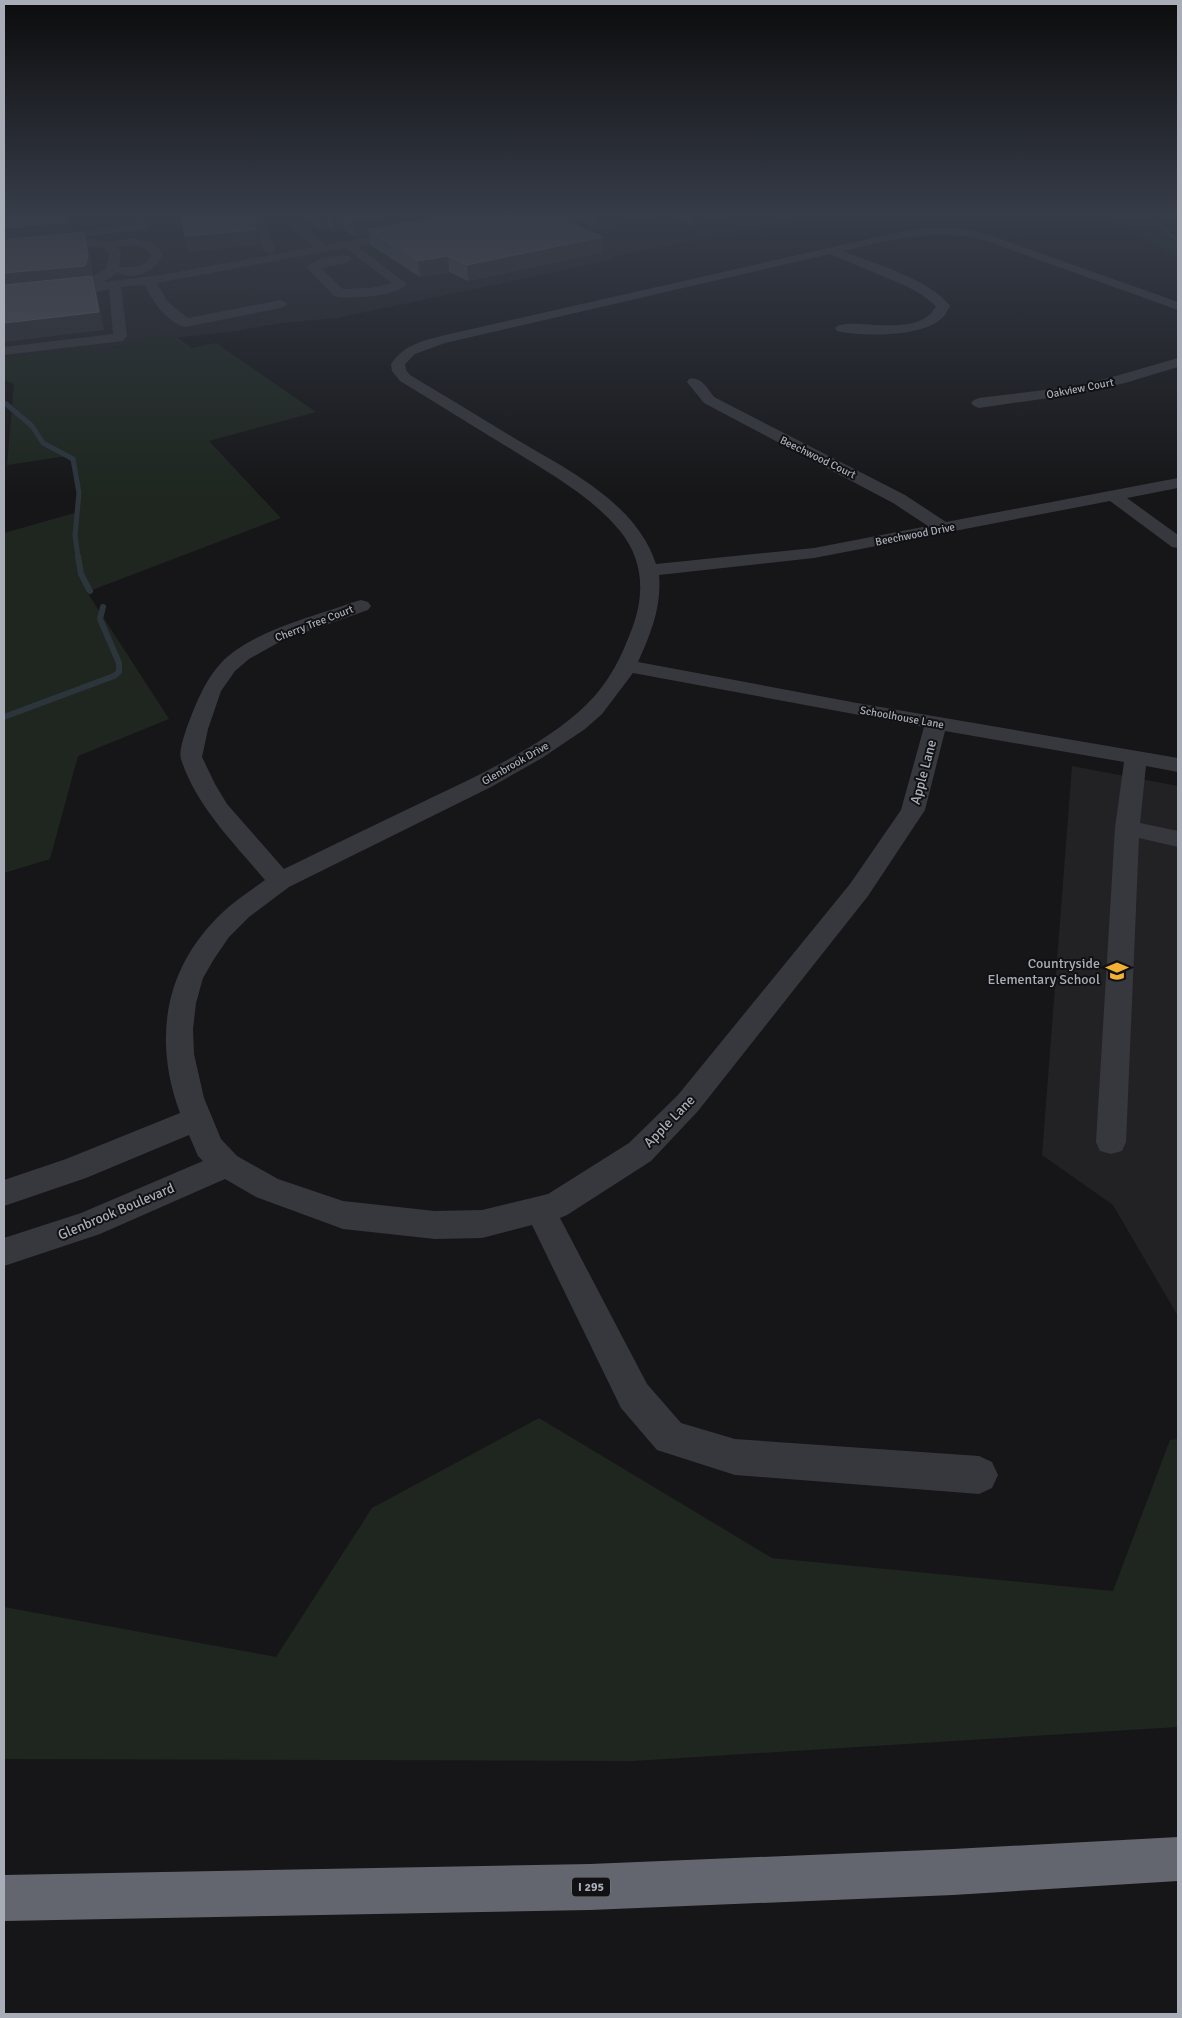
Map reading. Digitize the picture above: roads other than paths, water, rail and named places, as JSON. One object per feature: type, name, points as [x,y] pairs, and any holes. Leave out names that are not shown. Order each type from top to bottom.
[{"type":"highway","name":"I 295","points":[[4,1898],[590,1887],[934,1873],[1178,1859]]},
{"type":"street","points":[[4,351],[118,338],[120,336],[117,308]]},
{"type":"street","points":[[167,308],[186,322],[259,308]]},
{"type":"street","name":"Glenbrook Drive","points":[[226,1165],[209,1147],[189,1098],[180,1054],[179,1029],[182,1003],[190,978],[203,954],[220,931],[240,911],[280,881],[456,796],[534,753],[577,724],[594,709],[608,694],[627,666],[646,617],[650,591],[649,570],[644,554],[629,530],[597,497],[405,378],[399,371],[398,364],[406,354],[431,343],[580,308]]},
{"type":"street","points":[[842,328],[892,330],[920,325],[938,317],[942,308]]},
{"type":"street","name":"Oakview Court","points":[[979,403],[1076,390],[1120,380],[1178,362]]},
{"type":"street","name":"Beechwood Court","points":[[694,382],[709,400],[900,499],[944,529]]},
{"type":"street","name":"Beechwood Drive","points":[[649,570],[814,553],[1178,483]]},
{"type":"street","points":[[1114,496],[1178,543]]},
{"type":"street","name":"Cherry Tree Court","points":[[280,881],[255,854],[212,800],[191,757],[197,729],[211,691],[228,667],[242,655],[276,636],[361,606]]},
{"type":"street","name":"Schoolhouse Lane","points":[[627,666],[1178,765]]},
{"type":"street","name":"Apple Lane","points":[[226,1165],[267,1188],[343,1215],[436,1225],[482,1224],[556,1206],[640,1152],[688,1103],[859,890],[890,847],[913,810],[936,723]]},
{"type":"street","points":[[1111,1142],[1128,828],[1136,757]]},
{"type":"street","points":[[1128,828],[1178,839]]},
{"type":"street","points":[[4,1193],[96,1161],[197,1119]]},
{"type":"street","name":"Glenbrook Boulevard","points":[[4,1252],[89,1224],[226,1165]]},
{"type":"street","points":[[540,1210],[634,1396],[670,1437],[735,1457],[979,1476]]},
{"type":"waterway","points":[[6,404],[32,426],[43,443],[73,459],[79,493],[75,535],[78,557]]},
{"type":"waterway","points":[[78,556],[81,574],[90,591]]},
{"type":"waterway","points":[[4,717],[114,676],[119,672],[119,663],[100,619],[103,607]]},
{"type":"place","name":"Countryside Elementary School","points":[[1117,971]]}]
